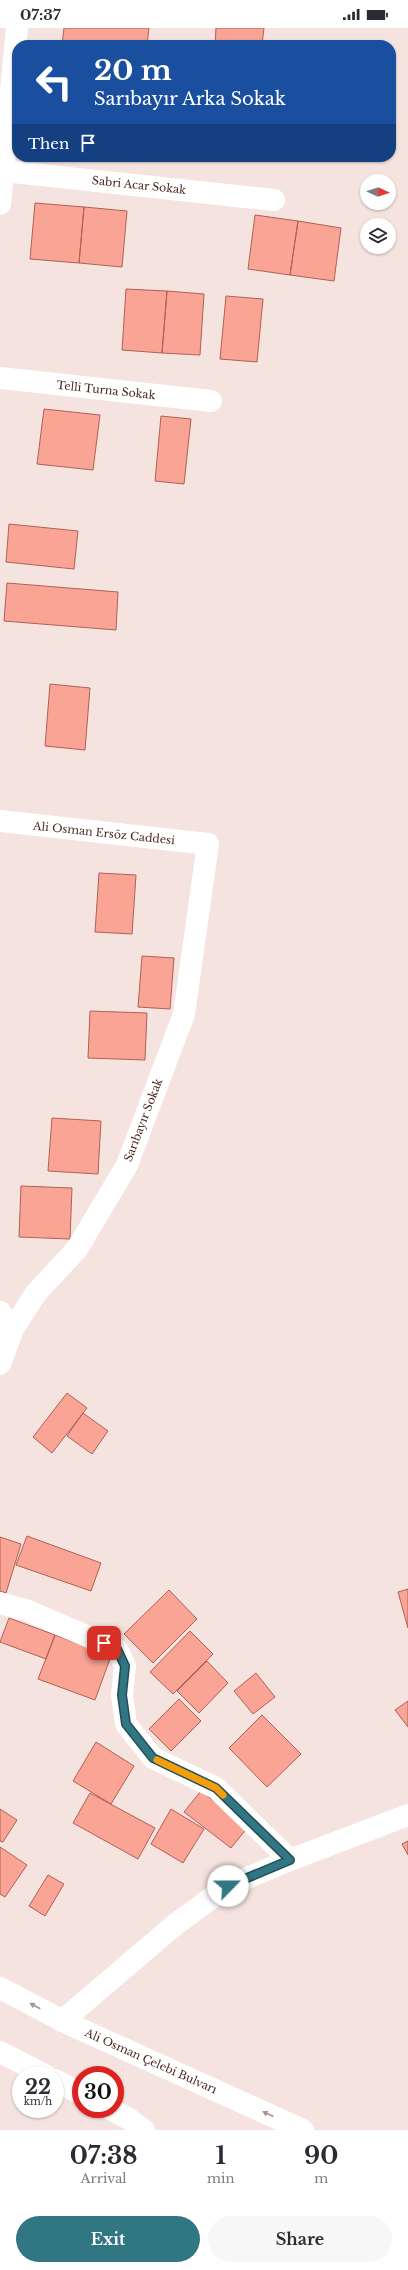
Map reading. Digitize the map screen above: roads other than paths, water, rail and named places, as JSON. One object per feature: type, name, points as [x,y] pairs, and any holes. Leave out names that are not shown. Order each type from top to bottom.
[{"type":"street","points":[[16,40],[17,28]]},
{"type":"street","points":[[0,204],[12,83]]},
{"type":"street","name":"Sabri Acar Sokak","points":[[4,171],[274,200]]},
{"type":"street","name":"Telli Turna Sokak","points":[[0,378],[211,401]]},
{"type":"street","name":"Ali Osman Ersöz Caddesi","points":[[0,822],[208,844]]},
{"type":"street","name":"Sarıbayır Sokak","points":[[0,1364],[13,1329],[36,1293],[77,1250],[127,1165],[184,1014],[208,844]]},
{"type":"street","points":[[0,1312],[13,1329]]},
{"type":"street","points":[[0,1603],[26,1610],[117,1649],[125,1666],[122,1695],[126,1724],[153,1758],[216,1788],[290,1860]]},
{"type":"street","points":[[62,2020],[176,1924],[228,1886],[290,1860],[408,1815]]},
{"type":"street","name":"Ali Osman Çelebi Bulvarı","points":[[0,1988],[62,2020],[303,2130]]},
{"type":"street","points":[[0,2052],[27,2066]]},
{"type":"street","points":[[124,2116],[144,2130]]}]
